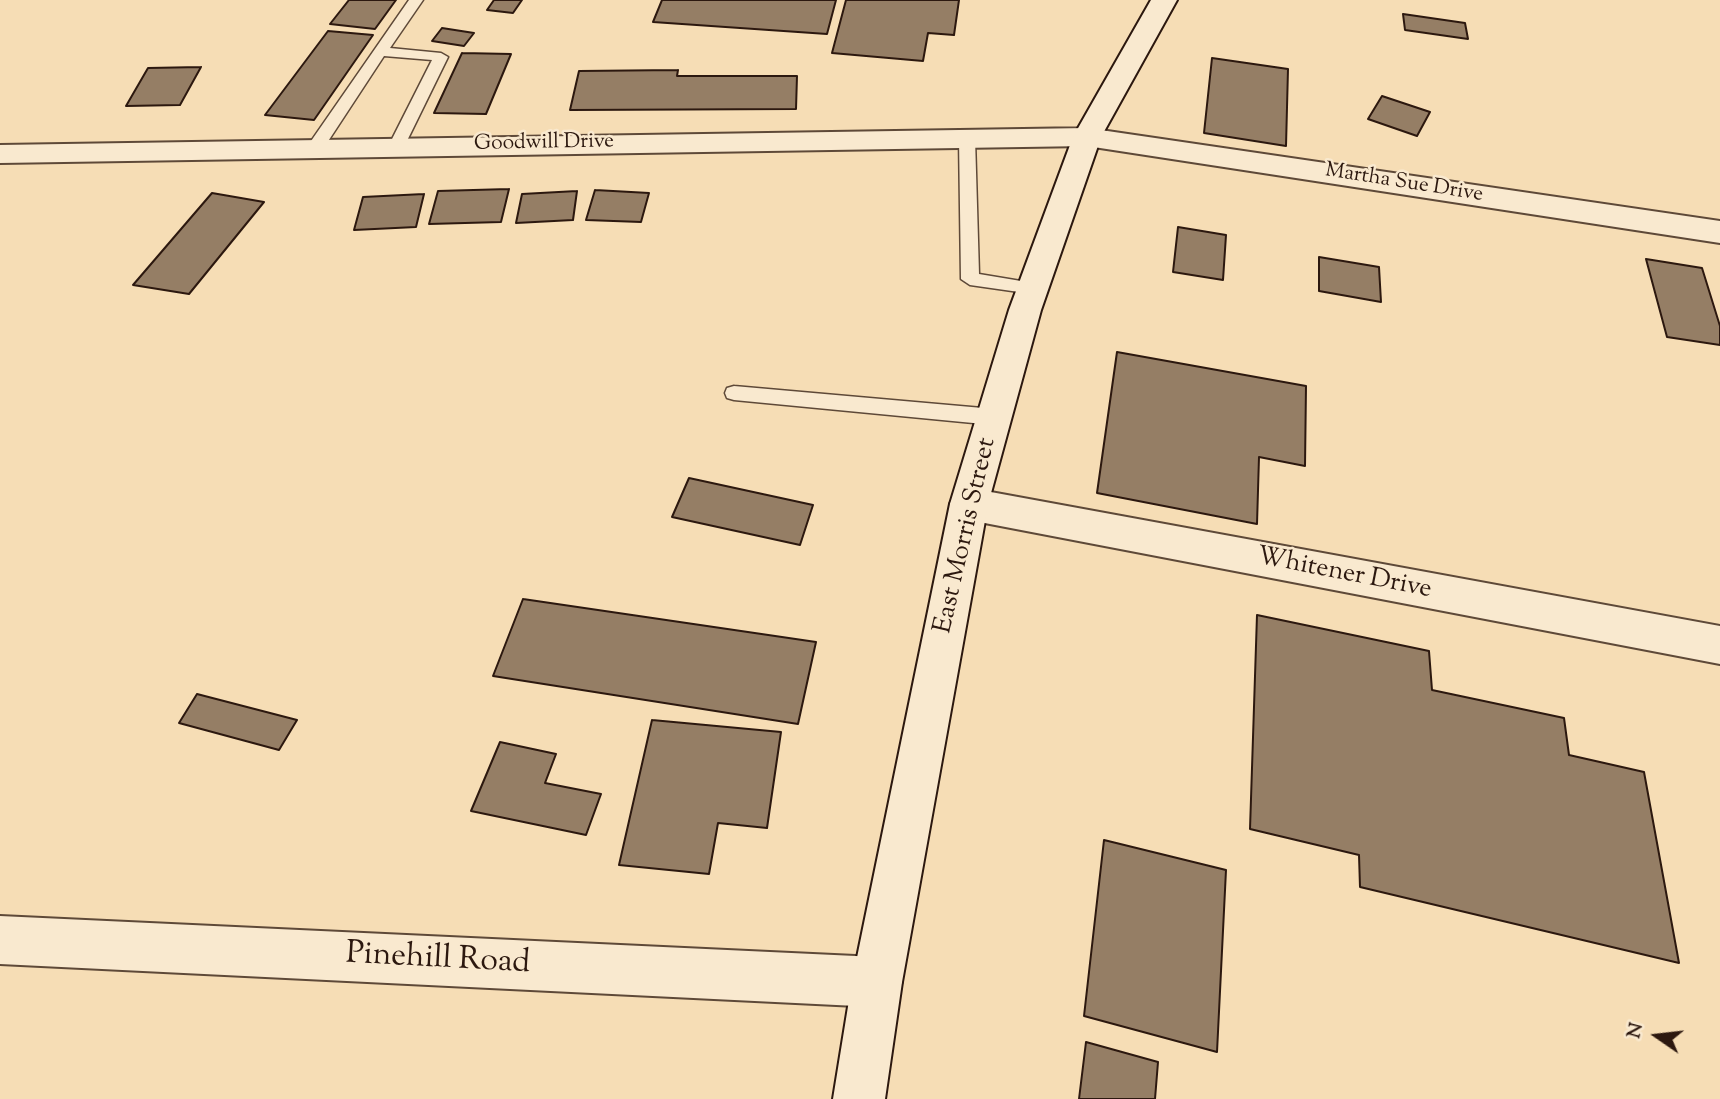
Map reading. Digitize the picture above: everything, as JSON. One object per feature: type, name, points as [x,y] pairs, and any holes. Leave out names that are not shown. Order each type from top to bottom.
[{"type":"street","name":"East Morris Street","points":[[859,1099],[877,982],[969,504],[1033,288],[1087,137],[1164,0]]},
{"type":"street","name":"Goodwill Drive","points":[[0,154],[1087,137]]},
{"type":"street","name":"Martha Sue Drive","points":[[1087,137],[1720,232]]},
{"type":"street","name":"Whitener Drive","points":[[969,504],[1720,645]]},
{"type":"street","name":"Pinehill Road","points":[[0,940],[877,982]]},
{"type":"lane","points":[[315,148],[416,0]]},
{"type":"lane","points":[[380,51],[441,57],[396,147]]},
{"type":"lane","points":[[967,138],[970,279],[1033,288]]},
{"type":"lane","points":[[734,393],[994,417]]},
{"type":"building","points":[[349,0],[396,0],[375,29],[330,24]]},
{"type":"building","points":[[494,0],[522,0],[513,13],[487,10]]},
{"type":"building","points":[[662,0],[836,0],[827,34],[653,22]]},
{"type":"building","points":[[846,0],[959,0],[954,35],[928,33],[923,61],[832,53]]},
{"type":"building","points":[[1403,14],[1465,23],[1468,39],[1405,30]]},
{"type":"building","points":[[442,28],[474,33],[464,46],[432,41]]},
{"type":"building","points":[[328,31],[373,35],[314,120],[265,115]]},
{"type":"building","points":[[462,53],[511,54],[486,114],[434,113]]},
{"type":"building","points":[[1212,58],[1288,69],[1286,146],[1204,133]]},
{"type":"building","points":[[201,67],[180,105],[126,106],[148,68]]},
{"type":"building","points":[[678,70],[677,76],[797,76],[796,109],[570,110],[579,71]]},
{"type":"building","points":[[1382,96],[1430,112],[1417,136],[1368,119]]},
{"type":"building","points":[[509,189],[501,222],[429,224],[438,191]]},
{"type":"building","points":[[595,190],[649,193],[641,222],[586,220]]},
{"type":"building","points":[[577,191],[573,220],[516,223],[522,194]]},
{"type":"building","points":[[212,193],[264,202],[189,294],[133,285]]},
{"type":"building","points":[[424,194],[416,227],[354,230],[363,197]]},
{"type":"building","points":[[1178,227],[1226,235],[1223,280],[1173,272]]},
{"type":"building","points":[[1319,257],[1379,267],[1381,302],[1319,291]]},
{"type":"building","points":[[1646,259],[1702,268],[1720,326],[1720,345],[1667,337]]},
{"type":"building","points":[[1117,352],[1306,386],[1305,466],[1259,457],[1257,524],[1097,493]]},
{"type":"building","points":[[689,478],[813,505],[800,545],[672,517]]},
{"type":"building","points":[[523,599],[816,642],[798,724],[493,676]]},
{"type":"building","points":[[1257,615],[1429,651],[1432,690],[1564,718],[1569,755],[1644,772],[1679,963],[1360,887],[1359,855],[1250,829]]},
{"type":"building","points":[[197,694],[297,720],[279,750],[179,723]]},
{"type":"building","points":[[652,720],[781,732],[767,828],[718,823],[709,874],[619,865]]},
{"type":"building","points":[[500,742],[556,754],[545,783],[601,794],[586,835],[471,811]]},
{"type":"building","points":[[1104,840],[1226,870],[1217,1052],[1084,1016]]},
{"type":"building","points":[[1086,1042],[1158,1062],[1155,1099],[1079,1099]]}]
